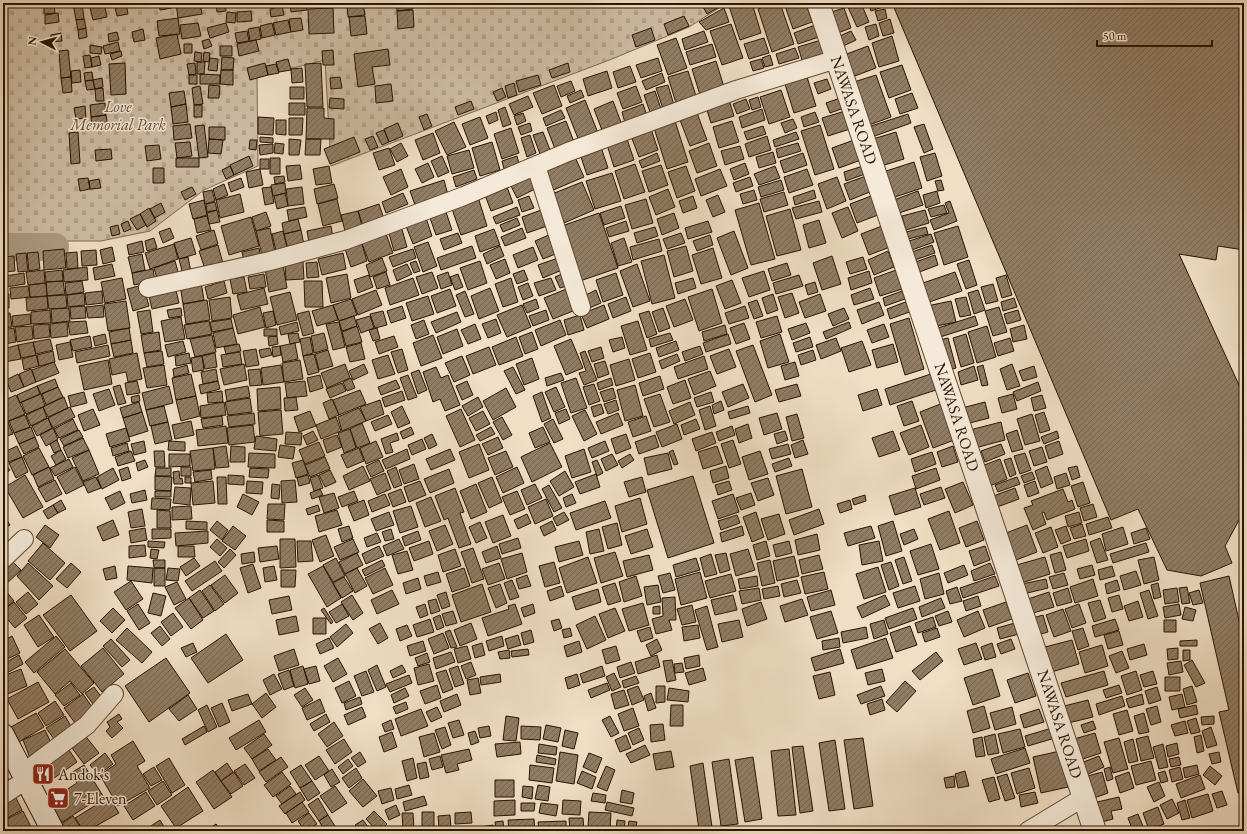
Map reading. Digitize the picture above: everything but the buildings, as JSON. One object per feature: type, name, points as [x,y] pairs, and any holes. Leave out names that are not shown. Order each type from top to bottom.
[{"type":"street","name":"NAWASA ROAD","points":[[818,3],[1096,831]]},
{"type":"street","points":[[148,288],[270,261],[346,240],[464,196],[568,152],[736,90],[837,59]]},
{"type":"street","points":[[536,166],[581,307]]},
{"type":"street","points":[[3,559],[24,539]]},
{"type":"street","points":[[3,795],[87,725],[114,694]]},
{"type":"street","points":[[3,735],[53,831]]},
{"type":"street","points":[[1028,831],[1084,797]]},
{"type":"green space","name":"Love Memorial Park","points":[[3,3],[727,3],[689,27],[612,59],[331,166],[325,60],[257,77],[258,166],[204,190],[150,231],[101,241],[3,241]]},
{"type":"waterway","points":[[3,247],[55,247]]},
{"type":"place","name":"Andok's","points":[[43,774]]},
{"type":"place","name":"7-Eleven","points":[[58,798]]}]
